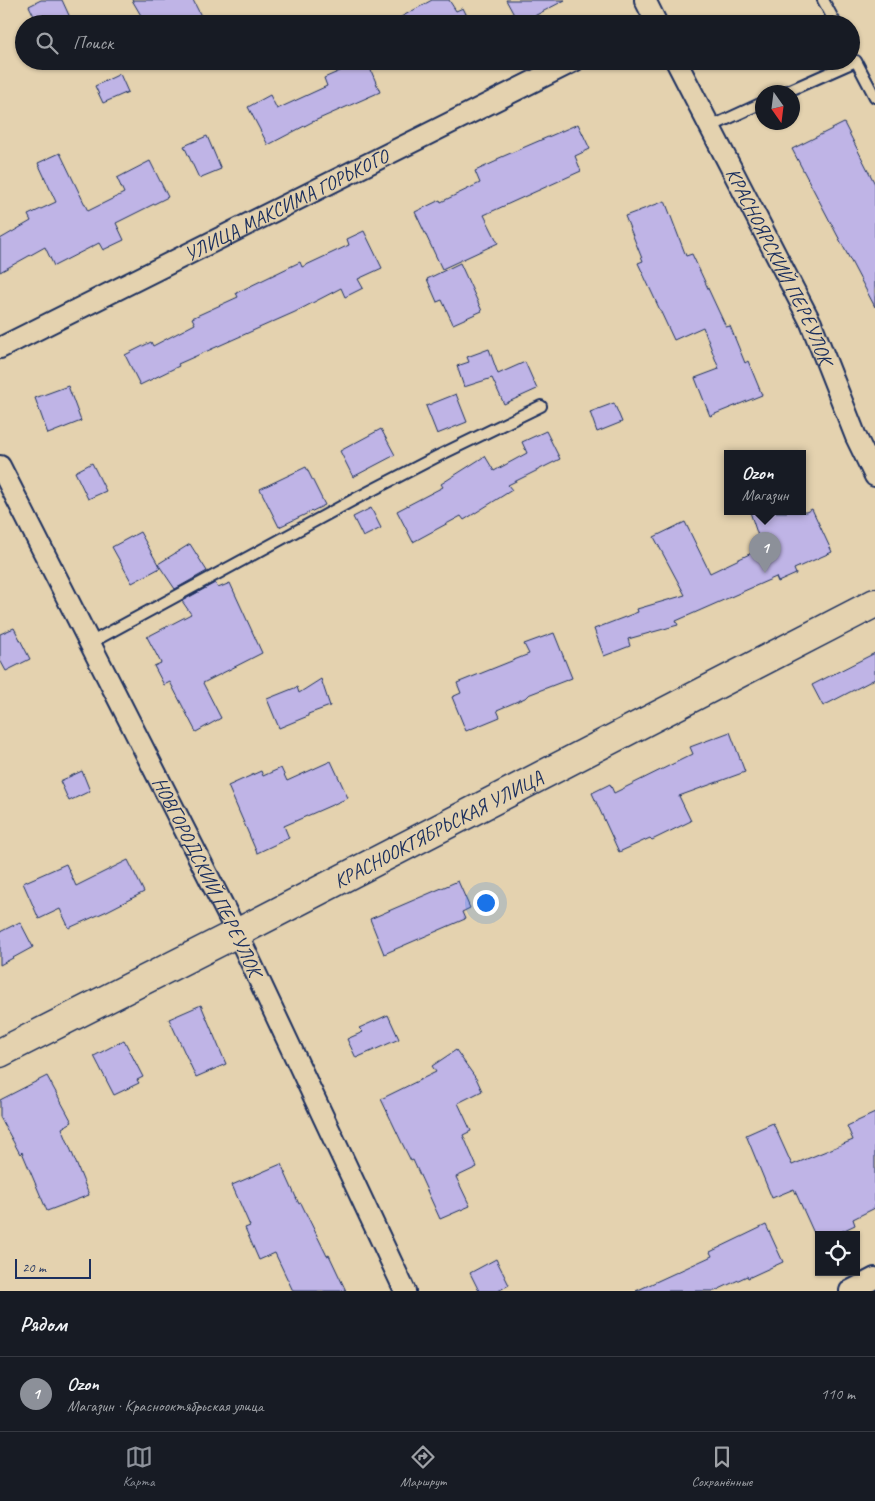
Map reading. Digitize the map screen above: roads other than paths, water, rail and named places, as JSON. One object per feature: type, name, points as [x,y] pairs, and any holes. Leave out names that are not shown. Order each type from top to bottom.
[{"type":"main road","name":"КРАСНООКТЯБРЬСКАЯ УЛИЦА","points":[[0,1053],[237,934],[875,603]]},
{"type":"street","points":[[645,0],[651,15]]},
{"type":"street","name":"УЛИЦА МАКСИМА ГОРЬКОГО","points":[[0,348],[556,70]]},
{"type":"street","name":"КРАСНОЯРСКИЙ ПЕРЕУЛОК","points":[[681,70],[811,323],[856,437],[875,476]]},
{"type":"street","name":"НОВГОРОДСКИЙ ПЕРЕУЛОК","points":[[0,466],[237,934],[405,1291]]},
{"type":"street","points":[[850,1291],[875,1278]]},
{"type":"lane","points":[[823,0],[831,15]]},
{"type":"lane","points":[[860,68],[875,97]]},
{"type":"lane","points":[[799,85],[828,70]]},
{"type":"lane","points":[[710,127],[755,106]]},
{"type":"lane","points":[[90,644],[357,498],[541,406]]},
{"type":"place","name":"Ozon","points":[[765,573]]}]
